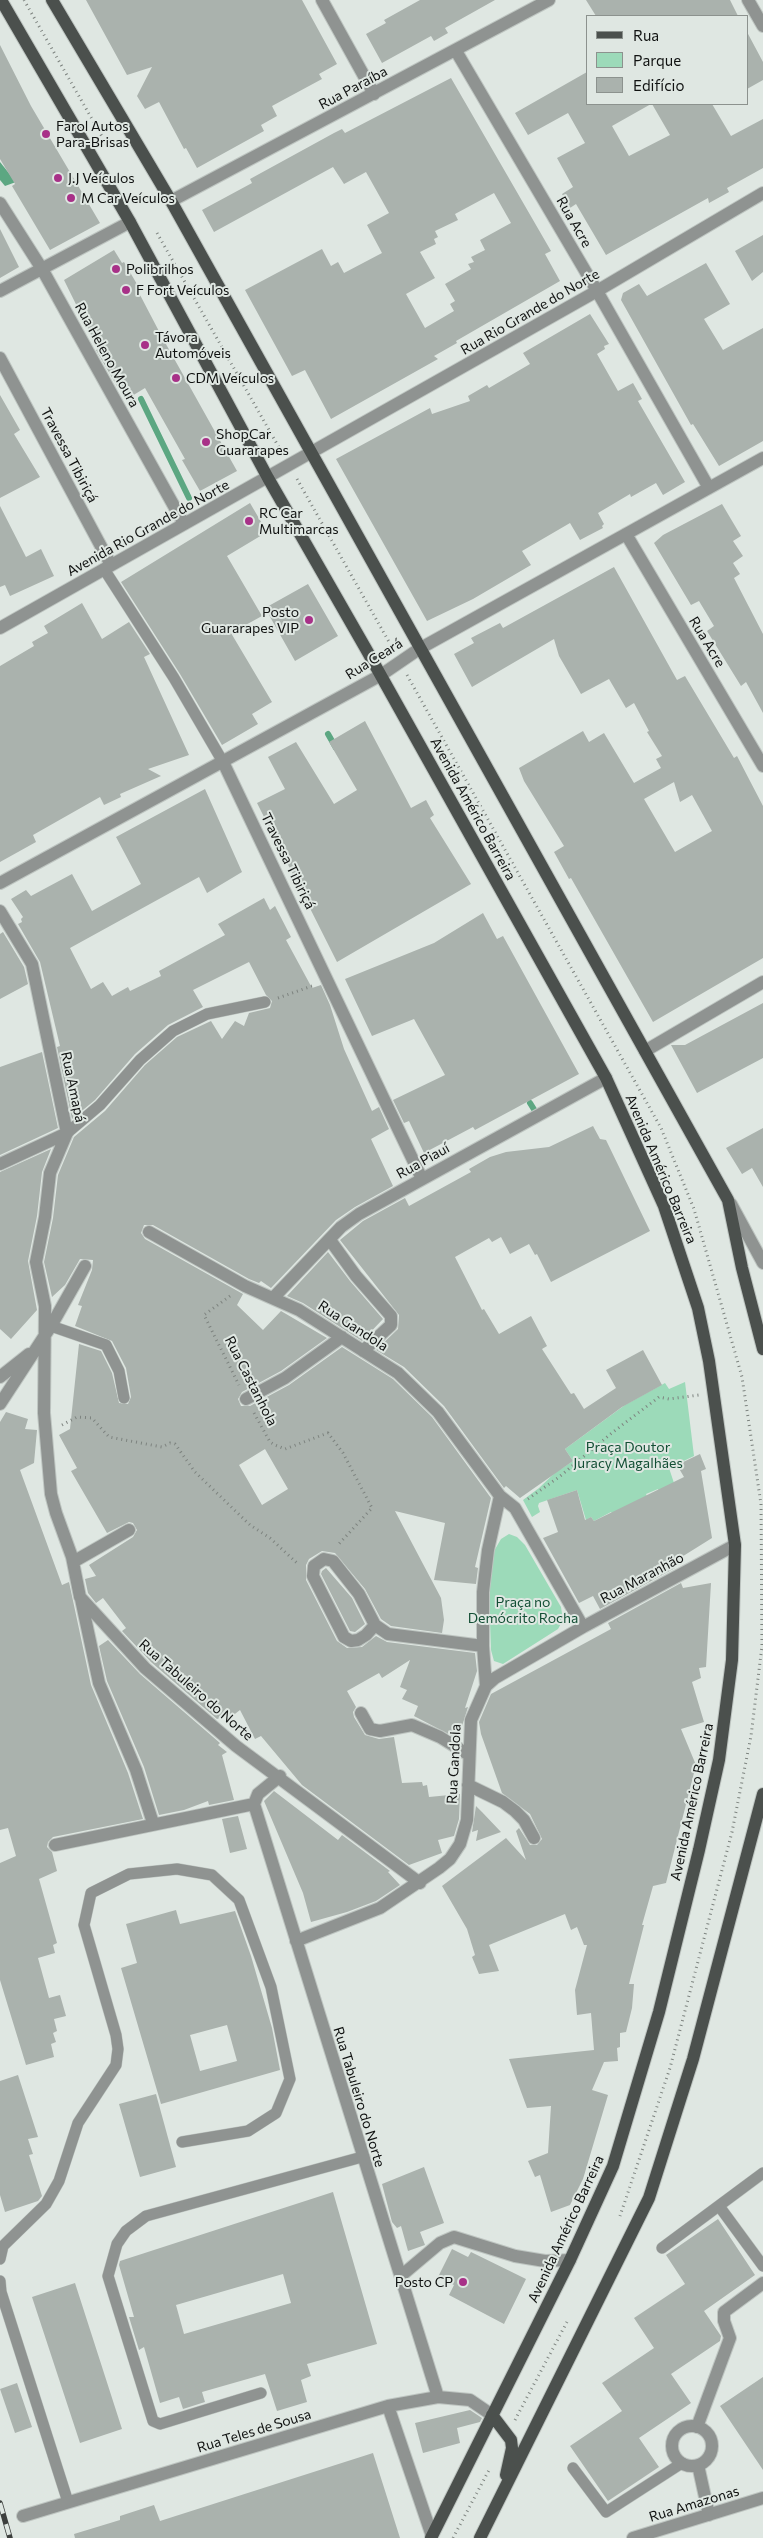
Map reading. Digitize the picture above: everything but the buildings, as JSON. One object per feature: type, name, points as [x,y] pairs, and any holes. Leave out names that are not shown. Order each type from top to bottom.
[{"type":"main road","name":"Avenida Américo Barreira","points":[[1,0],[130,222],[268,478],[381,675],[606,1078],[664,1206],[681,1255],[698,1308],[714,1394],[735,1545],[732,1660],[718,1760],[699,1850],[659,2012],[613,2166],[570,2260],[432,2537]]},
{"type":"main road","points":[[52,0],[171,201],[419,649],[728,1200],[742,1268],[763,1349]]},
{"type":"main road","points":[[480,2538],[649,2198],[692,2059],[763,1794]]},
{"type":"main road","points":[[492,2415],[508,2434],[512,2448],[501,2497]]},
{"type":"street","points":[[322,0],[374,94]]},
{"type":"street","name":"Rua Paraíba","points":[[171,201],[549,0]]},
{"type":"street","points":[[748,0],[763,26]]},
{"type":"street","name":"Rua Acre","points":[[456,50],[597,291],[709,488]]},
{"type":"street","name":"Rua Rio Grande do Norte","points":[[311,454],[597,291],[763,193]]},
{"type":"street","name":"Rua Heleno Moura","points":[[0,203],[42,268],[184,524]]},
{"type":"street","points":[[0,291],[130,222]]},
{"type":"street","name":"Travessa Tibiriçá","points":[[0,358],[107,567]]},
{"type":"street","name":"Avenida Rio Grande do Norte","points":[[0,628],[311,454]]},
{"type":"street","name":"Rua Ceará","points":[[0,883],[381,675],[419,649],[763,458]]},
{"type":"street","name":"Rua Acre","points":[[626,534],[763,766]]},
{"type":"street","name":"Travessa Tibiriçá","points":[[223,762],[329,980],[422,1179]]},
{"type":"street","name":"Rua Amapá","points":[[0,911],[32,964],[67,1133],[50,1173],[45,1218],[36,1262],[48,1330]]},
{"type":"street","points":[[645,1051],[763,982]]},
{"type":"street","name":"Rua Piauí","points":[[274,1297],[341,1227],[359,1214],[606,1078]]},
{"type":"street","points":[[0,1164],[67,1133]]},
{"type":"street","points":[[728,1200],[763,1263]]},
{"type":"street","name":"Rua Gandola","points":[[149,1232],[245,1286],[274,1297],[398,1373],[438,1412],[500,1496],[515,1508],[583,1627]]},
{"type":"street","points":[[330,1240],[356,1276],[391,1316],[391,1325],[363,1351]]},
{"type":"street","points":[[0,1404],[48,1330],[85,1266]]},
{"type":"street","points":[[48,1330],[45,1434],[51,1494],[73,1562],[99,1683],[136,1770],[153,1823]]},
{"type":"street","points":[[246,1399],[285,1378],[342,1337]]},
{"type":"street","points":[[0,1377],[13,1365],[35,1350]]},
{"type":"street","name":"Rua Gandola","points":[[296,1941],[366,1916],[420,1882],[450,1859],[460,1844],[467,1820],[471,1720],[486,1686],[482,1592],[488,1550],[500,1496]]},
{"type":"street","points":[[73,1562],[129,1530]]},
{"type":"street","name":"Rua Maranhão","points":[[486,1686],[495,1678],[583,1627],[735,1545]]},
{"type":"street","points":[[375,1624],[366,1635],[358,1640],[350,1641],[344,1637],[318,1587],[317,1565],[333,1561],[359,1594],[375,1624],[388,1634],[483,1646]]},
{"type":"street","name":"Rua Tabuleiro do Norte","points":[[80,1597],[145,1668],[236,1746],[280,1776],[420,1882]]},
{"type":"street","points":[[361,1713],[370,1729],[380,1732],[412,1726],[440,1737],[469,1755]]},
{"type":"street","points":[[55,1845],[153,1823],[254,1804],[258,1794],[280,1776]]},
{"type":"street","points":[[468,1785],[502,1802],[515,1812],[524,1820],[534,1838]]},
{"type":"street","name":"Rua Tabuleiro do Norte","points":[[254,1804],[362,2157],[402,2275],[438,2397]]},
{"type":"street","points":[[402,2275],[440,2243],[454,2237],[515,2256],[545,2261],[570,2260]]},
{"type":"street","points":[[697,2427],[730,2338],[724,2321],[724,2312],[763,2283]]},
{"type":"street","name":"Rua Teles de Sousa","points":[[23,2516],[388,2406],[438,2397],[470,2400],[492,2415]]},
{"type":"street","points":[[388,2406],[432,2537]]},
{"type":"street","points":[[697,2427],[707,2434],[712,2445],[708,2457],[698,2465],[682,2463],[675,2456],[673,2450],[675,2437],[684,2428],[697,2427]]},
{"type":"street","points":[[698,2465],[709,2515]]},
{"type":"street","name":"Rua Amazonas","points":[[633,2538],[763,2498]]},
{"type":"lane","name":"Travessa Tibiriçá","points":[[107,567],[223,762]]},
{"type":"lane","points":[[67,1133],[100,1105],[140,1060],[173,1031],[207,1014],[265,1002]]},
{"type":"lane","points":[[48,1330],[106,1345],[119,1370],[124,1398]]},
{"type":"lane","points":[[0,2258],[3,2246],[46,2204],[59,2181],[78,2123],[116,2065],[118,2049],[116,2035],[84,1925],[91,1893],[129,1874],[177,1869],[212,1875],[239,1900],[271,1987],[290,2079],[276,2113],[248,2131],[182,2142]]},
{"type":"lane","points":[[261,2392],[160,2424],[153,2421],[108,2276],[114,2251],[126,2232],[146,2216],[362,2157]]},
{"type":"lane","points":[[662,2248],[763,2173]]},
{"type":"lane","points":[[719,2206],[763,2266]]},
{"type":"lane","points":[[0,2281],[1,2292],[68,2502]]},
{"type":"lane","points":[[573,2468],[606,2512],[682,2463]]},
{"type":"path","points":[[24,0],[110,152]]},
{"type":"path","name":"Avenida Américo Barreira","points":[[154,229],[400,662],[661,1128],[694,1208],[742,1377],[762,1504],[762,1646],[751,1736],[732,1832],[670,2068],[618,2222]]},
{"type":"path","points":[[265,1002],[329,980]]},
{"type":"path","name":"Rua Castanhola","points":[[245,1286],[204,1315],[270,1442],[285,1449],[328,1433],[343,1454],[369,1499],[372,1508],[317,1565]]},
{"type":"path","points":[[515,1508],[559,1477],[659,1397],[669,1398],[714,1394]]},
{"type":"path","points":[[45,1434],[77,1418],[92,1418],[109,1437],[162,1447],[170,1443],[174,1444],[195,1472],[250,1525],[270,1538],[293,1561],[317,1565]]},
{"type":"path","points":[[508,2434],[571,2315]]},
{"type":"path","points":[[454,2538],[490,2468]]},
{"type":"green space","name":"Praça Doutor Juracy Magalhães","points":[[685,1382],[694,1456],[669,1468],[675,1486],[660,1493],[658,1489],[646,1494],[648,1499],[613,1514],[611,1512],[594,1521],[591,1517],[586,1520],[577,1490],[539,1503],[540,1512],[532,1517],[523,1500],[560,1468],[573,1461],[565,1449],[625,1405],[665,1383],[669,1389]]},
{"type":"green space","name":"Praça no Demócrito Rocha","points":[[509,1534],[517,1537],[525,1545],[561,1607],[563,1620],[558,1629],[503,1664],[494,1661],[491,1650],[489,1592],[494,1551],[501,1539]]},
{"type":"shaded area","points":[[0,162],[16,182],[5,186],[0,180]]},
{"type":"waterway","points":[[141,399],[189,498]]},
{"type":"waterway","points":[[328,734],[336,748]]},
{"type":"waterway","points":[[530,1103],[535,1111]]},
{"type":"railway","points":[[0,2503],[10,2538]]},
{"type":"place","name":"Farol Autos Para-Brisas","points":[[46,134]]},
{"type":"place","name":"J.J Veículos","points":[[58,178]]},
{"type":"place","name":"M Car Veículos","points":[[71,198]]},
{"type":"place","name":"Polibrilhos","points":[[116,269]]},
{"type":"place","name":"F Fort Veículos","points":[[126,290]]},
{"type":"place","name":"Távora Automóveis","points":[[145,345]]},
{"type":"place","name":"CDM Veículos","points":[[176,378]]},
{"type":"place","name":"ShopCar Guararapes","points":[[206,442]]},
{"type":"place","name":"RC Car Multimarcas","points":[[249,521]]},
{"type":"place","name":"Posto Guararapes VIP","points":[[309,620]]},
{"type":"place","name":"Posto CP","points":[[463,2282]]}]
